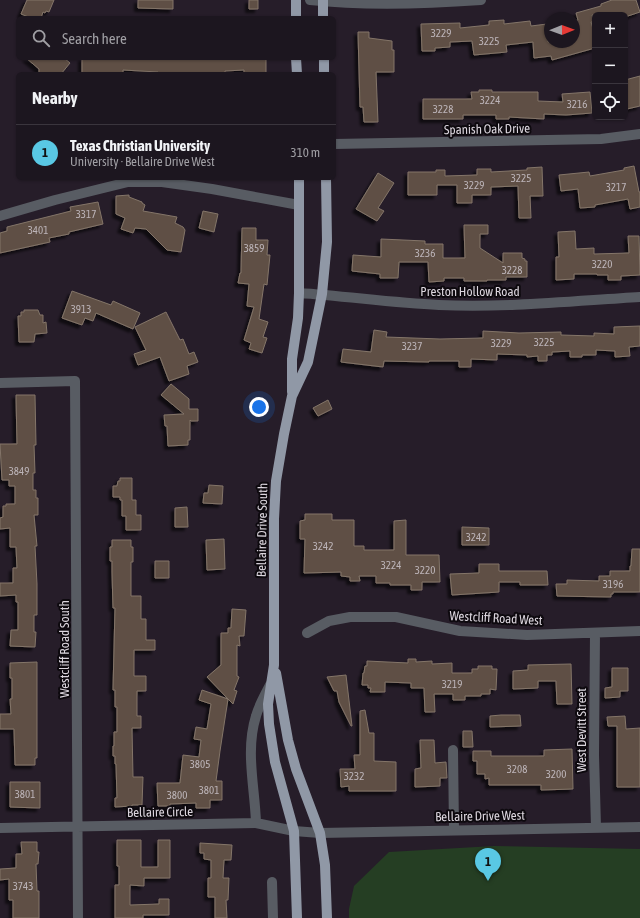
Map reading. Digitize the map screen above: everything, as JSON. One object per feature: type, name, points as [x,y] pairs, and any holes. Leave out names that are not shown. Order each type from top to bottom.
[{"type":"main road","points":[[296,0],[296,16]]},
{"type":"main road","points":[[323,1],[323,16]]},
{"type":"main road","points":[[296,60],[297,72]]},
{"type":"main road","points":[[324,60],[324,72]]},
{"type":"main road","name":"Bellaire Drive South","points":[[297,918],[294,831],[275,762],[271,740],[268,704],[274,665],[274,519],[276,481],[292,396],[292,359],[300,292],[299,180]]},
{"type":"main road","name":"Bellaire Drive South","points":[[292,396],[308,362],[322,294],[327,242],[326,180]]},
{"type":"main road","name":"Bellaire Drive South","points":[[274,665],[288,740],[294,762],[320,833],[325,865],[328,918]]},
{"type":"street","points":[[310,0],[380,3],[481,0]]},
{"type":"street","name":"Spanish Oak Drive","points":[[336,144],[601,139],[640,134]]},
{"type":"street","points":[[0,216],[55,200],[128,182],[162,182],[212,189],[299,205]]},
{"type":"street","name":"Preston Hollow Road","points":[[300,292],[394,302],[441,305],[525,305],[640,296]]},
{"type":"street","name":"Westcliff Road South","points":[[0,383],[75,380],[78,918]]},
{"type":"street","name":"Westcliff Road West","points":[[306,633],[329,621],[350,617],[396,617],[460,632],[526,635],[640,631]]},
{"type":"street","name":"West Devitt Street","points":[[595,633],[594,755],[596,827]]},
{"type":"street","name":"Bellaire Drive South","points":[[256,823],[251,741],[259,708],[272,682]]},
{"type":"street","points":[[453,750],[454,830]]},
{"type":"street","name":"Bellaire Circle","points":[[0,828],[256,823],[294,831],[320,833]]},
{"type":"street","name":"Bellaire Drive West","points":[[320,833],[640,827]]},
{"type":"street","points":[[272,882],[273,918]]},
{"type":"green space","points":[[494,846],[640,849],[640,918],[349,918],[349,909],[354,886],[389,852]]},
{"type":"building","points":[[27,0],[54,0],[49,12],[43,12],[42,16],[26,16],[21,14]]},
{"type":"building","points":[[138,0],[173,0],[173,9],[138,8]]},
{"type":"building","points":[[249,0],[258,0],[258,9],[249,9]]},
{"type":"building","points":[[612,0],[636,0],[640,12],[628,16],[628,12],[592,12],[592,49],[552,60],[551,56],[534,58],[533,42],[506,45],[507,52],[474,55],[472,41],[450,42],[450,47],[435,48],[435,51],[422,51],[421,24],[460,23],[460,28],[489,25],[489,21],[504,20],[504,24],[530,21],[531,26],[544,24],[544,48],[580,48],[580,12],[601,6],[601,4]]},
{"type":"building","points":[[358,32],[369,32],[369,38],[392,41],[392,50],[394,50],[394,72],[376,72],[378,122],[364,122],[363,107],[360,107]]},
{"type":"building","points":[[28,60],[66,60],[70,63],[63,72],[39,72],[39,69]]},
{"type":"building","points":[[82,60],[266,60],[266,72],[244,72],[244,70],[225,72],[158,72],[123,70],[123,72],[82,72]]},
{"type":"building","points":[[640,76],[640,106],[628,109],[628,84],[628,79]]},
{"type":"building","points":[[479,90],[492,90],[492,92],[538,92],[538,101],[563,102],[562,94],[590,92],[592,113],[566,115],[544,114],[544,119],[509,117],[509,119],[496,119],[496,115],[463,115],[463,119],[423,119],[423,99],[472,99],[471,92],[479,92]]},
{"type":"building","points":[[634,166],[640,192],[640,207],[630,209],[628,199],[595,205],[595,207],[580,208],[578,189],[561,191],[559,175],[589,172],[590,176],[624,170],[624,168]]},
{"type":"building","points":[[542,167],[543,196],[530,196],[531,218],[519,218],[518,186],[491,187],[491,195],[472,195],[472,203],[457,203],[457,185],[437,185],[437,195],[408,195],[408,172],[436,172],[436,170],[445,170],[445,176],[477,175],[477,169],[491,169],[491,172],[527,170],[527,168]]},
{"type":"building","points":[[378,173],[394,183],[378,208],[384,211],[377,221],[356,209]]},
{"type":"building","points":[[129,195],[129,197],[142,202],[145,205],[143,211],[177,217],[175,223],[183,227],[185,230],[181,252],[167,250],[146,229],[135,228],[133,233],[121,229],[125,218],[116,214],[116,196]]},
{"type":"building","points":[[98,202],[103,224],[49,238],[50,242],[0,253],[0,233],[7,231],[7,227],[71,211],[70,207]]},
{"type":"building","points":[[203,211],[218,214],[214,232],[199,228]]},
{"type":"building","points":[[464,225],[488,225],[488,234],[480,234],[480,248],[503,263],[503,253],[522,253],[522,258],[527,261],[527,277],[506,277],[506,280],[487,281],[464,281],[464,278],[444,278],[444,281],[429,282],[428,262],[399,262],[398,278],[380,278],[380,274],[352,271],[353,255],[381,257],[381,239],[425,241],[425,244],[443,244],[443,258],[465,258]]},
{"type":"building","points":[[242,228],[256,228],[256,240],[268,240],[267,255],[270,255],[267,285],[264,284],[259,319],[268,322],[263,337],[267,338],[262,353],[249,349],[251,343],[244,340],[254,307],[247,306],[249,284],[238,283],[241,273]]},
{"type":"building","points":[[575,231],[576,249],[594,248],[594,254],[629,253],[628,236],[639,236],[640,275],[621,276],[621,280],[608,280],[608,275],[574,274],[574,279],[556,280],[556,257],[559,257],[558,232]]},
{"type":"building","points":[[72,291],[111,305],[113,301],[140,313],[133,329],[96,313],[93,321],[85,318],[82,325],[62,318]]},
{"type":"building","points":[[24,310],[38,310],[40,315],[43,315],[43,323],[46,322],[47,333],[35,334],[34,342],[19,342],[18,316],[21,316],[21,312],[24,312]]},
{"type":"building","points":[[166,312],[180,340],[183,339],[189,354],[194,352],[198,362],[187,366],[189,374],[169,381],[160,357],[138,365],[134,354],[146,350],[135,327]]},
{"type":"building","points":[[640,326],[640,346],[629,347],[630,356],[615,357],[615,351],[596,350],[596,355],[570,357],[570,351],[552,352],[552,355],[547,355],[547,361],[538,361],[538,356],[527,357],[527,355],[497,354],[497,360],[471,359],[471,367],[459,367],[459,361],[384,361],[383,367],[341,362],[343,349],[371,352],[374,330],[387,332],[386,337],[440,339],[483,338],[483,331],[519,333],[561,332],[561,335],[594,336],[594,333],[614,334],[614,327]]},
{"type":"building","points":[[171,384],[189,399],[189,409],[198,409],[198,421],[190,420],[190,440],[188,440],[188,445],[168,446],[167,426],[165,426],[164,415],[184,414],[161,395]]},
{"type":"building","points":[[16,395],[35,395],[36,445],[34,445],[35,473],[33,473],[33,490],[36,490],[36,498],[38,498],[38,515],[34,515],[37,546],[35,546],[37,615],[34,615],[34,632],[36,632],[35,647],[10,646],[11,630],[18,630],[18,602],[16,602],[16,595],[0,596],[0,583],[13,583],[13,568],[17,568],[16,547],[10,547],[10,528],[0,529],[0,518],[3,517],[3,506],[6,506],[6,504],[15,504],[15,486],[9,486],[9,480],[2,480],[0,444],[17,444]]},
{"type":"building","points":[[328,400],[332,409],[318,416],[313,408]]},
{"type":"building","points":[[120,478],[132,478],[132,500],[136,500],[136,515],[141,515],[141,530],[126,530],[126,516],[122,516],[122,500],[120,500],[120,497],[113,497],[113,486],[117,486]]},
{"type":"building","points":[[209,485],[223,486],[222,504],[203,503],[204,493],[208,493]]},
{"type":"building","points":[[187,507],[188,527],[175,527],[175,508]]},
{"type":"building","points":[[305,514],[332,514],[332,520],[354,520],[354,546],[364,546],[364,550],[394,550],[394,521],[406,520],[406,555],[439,555],[440,582],[422,582],[422,590],[411,590],[411,585],[376,583],[376,576],[359,576],[360,581],[350,581],[350,577],[341,576],[341,572],[304,573],[305,539],[300,539],[300,521],[305,520]]},
{"type":"building","points":[[462,527],[489,528],[489,545],[462,545]]},
{"type":"building","points":[[224,539],[225,569],[207,570],[206,540]]},
{"type":"building","points":[[112,540],[131,540],[131,547],[133,547],[133,562],[131,562],[131,596],[141,596],[141,619],[146,619],[146,640],[155,640],[155,650],[134,650],[134,676],[146,676],[146,691],[137,691],[137,716],[141,716],[141,728],[132,728],[133,777],[143,777],[142,805],[115,807],[115,798],[117,798],[116,764],[115,756],[113,756],[113,746],[114,732],[117,732],[117,707],[115,707],[115,690],[113,690],[115,608],[113,608],[112,561],[110,561],[110,547],[112,547]]},
{"type":"building","points":[[632,549],[640,549],[640,592],[613,592],[611,597],[557,596],[556,584],[567,584],[567,580],[599,581],[599,576],[610,576],[610,571],[630,571]]},
{"type":"building","points":[[155,561],[169,561],[169,578],[155,578]]},
{"type":"building","points":[[479,564],[499,564],[499,571],[547,571],[548,585],[520,585],[520,582],[499,582],[499,592],[452,595],[450,574],[479,573]]},
{"type":"building","points":[[232,609],[246,610],[244,636],[239,636],[240,646],[237,645],[237,676],[239,677],[234,690],[237,691],[233,704],[207,677],[221,665],[221,633],[228,633],[228,628],[231,628]]},
{"type":"building","points":[[408,659],[416,659],[416,662],[432,661],[432,664],[452,663],[452,673],[472,673],[472,669],[478,669],[478,666],[492,666],[492,669],[497,669],[496,690],[490,689],[490,694],[481,694],[481,696],[465,696],[465,700],[453,700],[453,694],[434,694],[435,712],[425,712],[424,688],[411,688],[411,683],[385,682],[385,692],[370,692],[371,688],[368,688],[368,685],[362,685],[363,673],[365,666],[367,666],[367,661],[408,663]]},
{"type":"building","points":[[37,662],[37,758],[35,758],[35,765],[15,765],[14,729],[0,729],[0,714],[11,714],[10,699],[12,699],[12,678],[10,678],[10,663]]},
{"type":"building","points":[[571,664],[572,704],[557,704],[556,681],[538,681],[538,688],[513,689],[513,671],[528,670],[528,665]]},
{"type":"building","points":[[612,668],[628,668],[628,691],[620,691],[620,697],[605,698],[605,688],[612,687]]},
{"type":"building","points":[[346,675],[352,726],[339,702],[337,691],[334,691],[327,677]]},
{"type":"building","points":[[202,690],[228,699],[216,781],[222,781],[222,800],[210,800],[210,808],[196,808],[196,803],[158,806],[157,783],[180,783],[183,755],[199,757],[201,740],[194,739],[196,727],[207,729],[211,704],[199,700]]},
{"type":"building","points":[[365,710],[369,733],[374,733],[374,761],[396,762],[396,791],[349,791],[349,786],[341,787],[340,769],[355,769],[354,755],[360,755],[360,711]]},
{"type":"building","points":[[520,715],[521,726],[490,727],[490,716]]},
{"type":"building","points":[[625,716],[626,729],[640,728],[640,787],[617,787],[617,726],[608,726],[607,717]]},
{"type":"building","points":[[463,731],[472,731],[473,747],[463,747]]},
{"type":"building","points":[[420,740],[434,740],[435,763],[446,762],[447,778],[440,778],[440,786],[415,787],[415,769],[421,768]]},
{"type":"building","points":[[572,749],[573,789],[541,790],[541,785],[489,785],[489,778],[485,779],[485,774],[477,774],[477,761],[473,761],[473,751],[491,751],[491,756],[544,756],[544,750]]},
{"type":"building","points":[[10,782],[40,782],[40,808],[10,807]]},
{"type":"building","points":[[117,840],[141,840],[141,867],[158,867],[158,840],[170,840],[170,878],[144,878],[144,886],[130,885],[130,905],[159,904],[159,899],[169,899],[169,915],[143,915],[143,918],[115,918],[115,885],[119,885]]},
{"type":"building","points":[[21,842],[37,842],[37,852],[39,852],[38,864],[36,864],[37,891],[39,891],[39,918],[13,918],[13,900],[9,900],[9,879],[0,880],[0,869],[16,868],[16,854],[22,854]]},
{"type":"building","points":[[200,843],[232,845],[231,860],[224,860],[223,878],[229,878],[228,900],[226,900],[227,918],[215,918],[215,897],[208,897],[208,878],[211,878],[211,860],[204,859],[204,853],[200,853]]},
{"type":"place","name":"Texas Christian University","points":[[488,881]]}]
